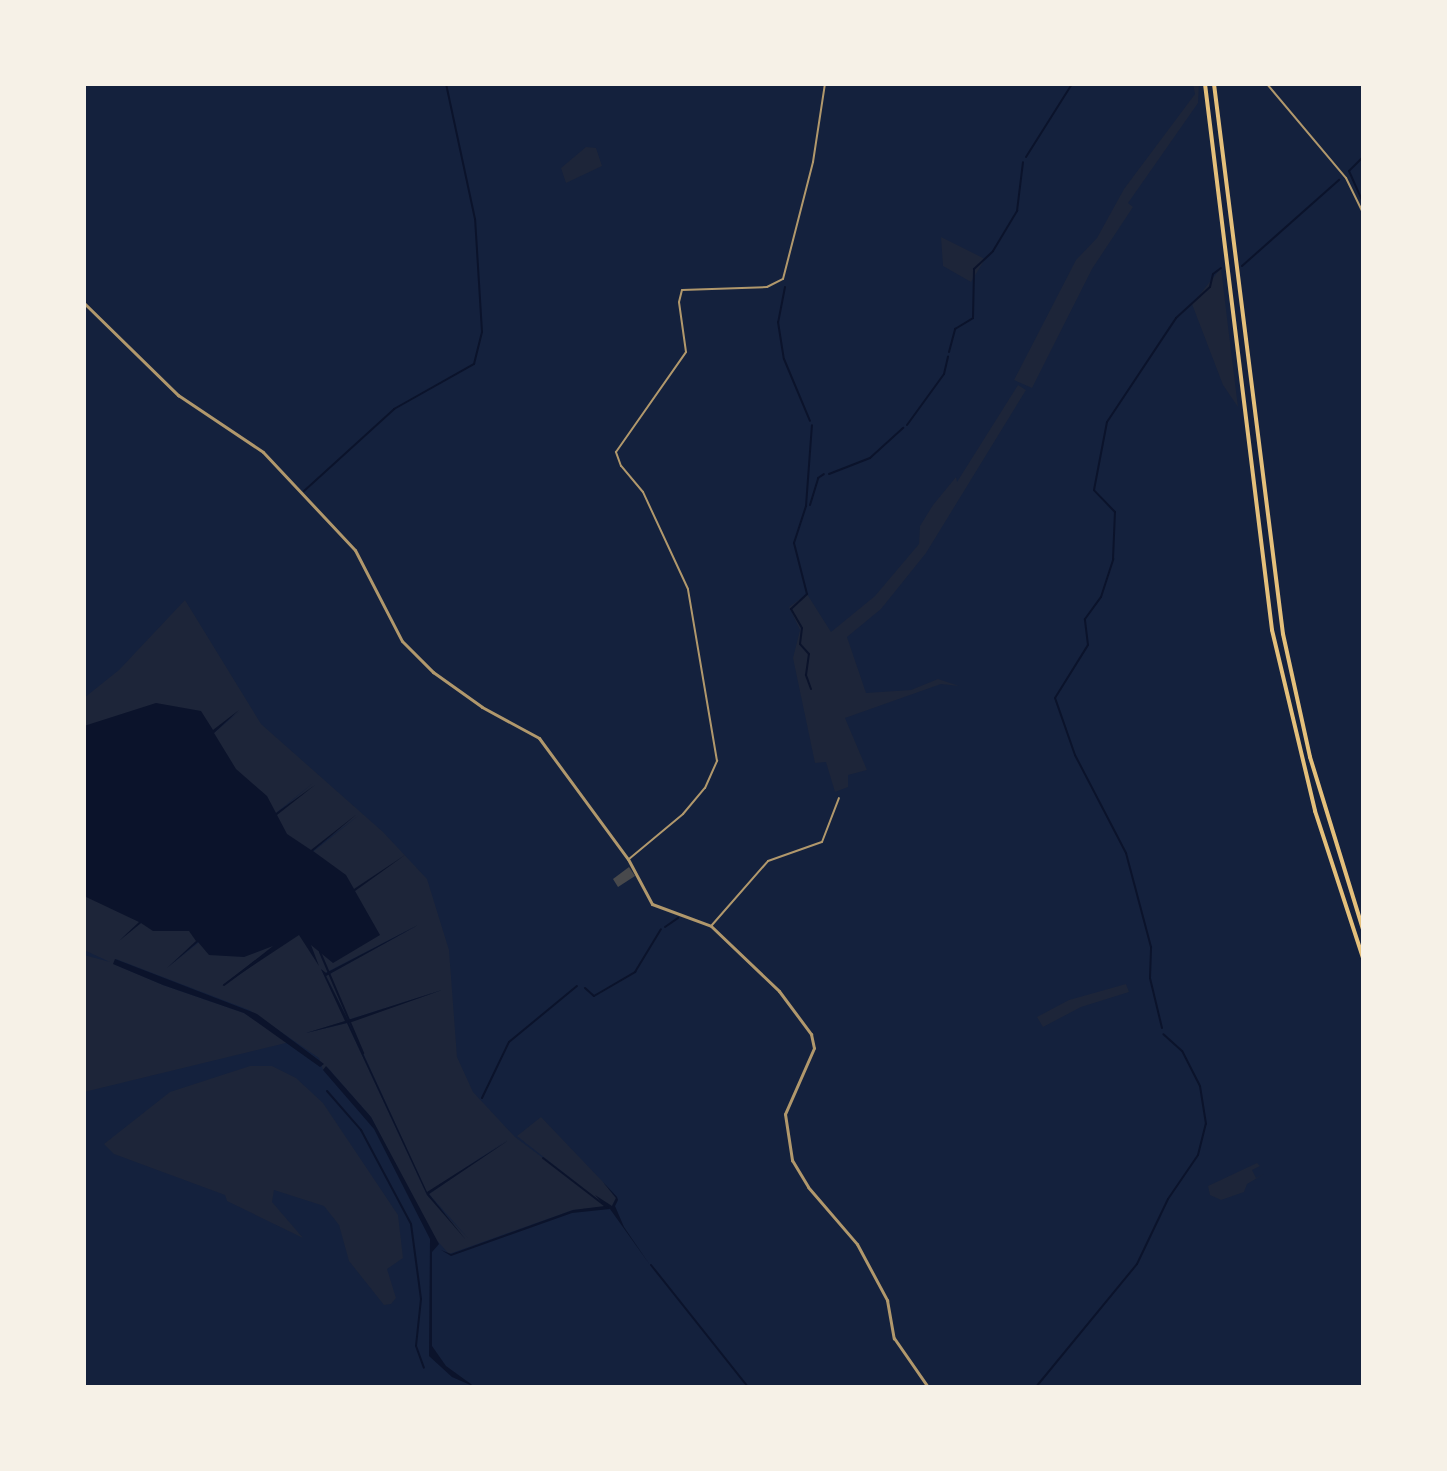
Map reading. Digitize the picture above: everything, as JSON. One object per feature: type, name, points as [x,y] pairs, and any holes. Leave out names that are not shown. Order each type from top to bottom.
[{"type":"highway","points":[[1205,84],[1272,630],[1315,811],[1363,958]]},
{"type":"highway","points":[[1214,84],[1283,634],[1310,757],[1363,929]]},
{"type":"street","points":[[628,859],[683,814],[705,788],[717,761],[688,589],[643,492],[616,452],[686,352],[679,302],[682,290],[767,287],[783,279],[813,162],[825,84]]},
{"type":"street","points":[[1267,84],[1346,178],[1363,213]]},
{"type":"street","points":[[84,303],[178,395],[263,452],[355,550],[402,641],[482,707],[539,738],[628,859],[658,909],[711,926],[773,985],[811,1034],[813,1056],[785,1114],[792,1160],[808,1187],[857,1244],[887,1300],[894,1338],[928,1387]]},
{"type":"street","points":[[711,926],[768,861],[822,842],[839,798]]},
{"type":"shaded area","points":[[1193,84],[1199,84],[1198,103],[1128,203],[1133,207],[1092,269],[1032,388],[1014,380],[1076,260],[1097,238],[1124,189],[1195,94]]},
{"type":"shaded area","points":[[586,147],[596,148],[602,166],[566,183],[561,168]]},
{"type":"shaded area","points":[[941,237],[985,259],[971,282],[943,266]]},
{"type":"shaded area","points":[[1221,268],[1238,407],[1223,385],[1192,304]]},
{"type":"shaded area","points":[[1018,385],[1026,390],[926,553],[881,609],[847,637],[866,693],[911,690],[938,679],[959,686],[941,684],[845,718],[867,770],[848,775],[848,787],[835,792],[826,762],[815,763],[793,658],[800,630],[789,607],[807,594],[831,632],[875,596],[919,544],[920,526],[933,505],[956,477],[957,482]]},
{"type":"shaded area","points":[[185,600],[261,724],[383,832],[427,879],[449,950],[457,1057],[473,1092],[515,1137],[583,1188],[517,1136],[541,1117],[616,1198],[612,1206],[573,1210],[449,1254],[432,1235],[371,1117],[327,1067],[323,1070],[319,1058],[249,1010],[116,959],[114,964],[163,985],[244,1013],[290,1042],[84,1092],[84,955],[110,962],[84,950],[84,842],[240,711],[162,771],[84,772],[84,698],[119,670]],"holes":[[[313,783],[248,838],[299,860],[358,816],[168,967],[252,896],[151,915],[119,940]],[[418,925],[326,976],[348,1020],[442,990],[349,1022],[427,1193],[509,1139],[429,1194],[468,1238],[427,1195],[347,1023],[306,1033],[346,1021],[321,969],[325,973]]]},
{"type":"shaded area","points":[[156,703],[201,711],[213,730],[239,710],[214,733],[236,769],[267,796],[276,813],[315,785],[277,815],[287,834],[311,850],[357,814],[313,851],[346,875],[354,889],[405,855],[355,891],[380,935],[333,963],[311,945],[319,966],[299,935],[222,986],[273,946],[244,957],[209,955],[198,942],[167,968],[196,941],[189,931],[153,931],[141,923],[119,941],[139,922],[84,896],[84,726]]},
{"type":"shaded area","points":[[418,925],[326,976],[348,1020],[442,990],[349,1023],[427,1192],[509,1140],[429,1194],[466,1240],[427,1195],[347,1023],[306,1033],[345,1021],[321,969],[326,973]]},
{"type":"shaded area","points":[[115,959],[257,1014],[324,1064],[320,1067],[244,1013],[163,985],[113,964]]},
{"type":"shaded area","points":[[1126,984],[1129,992],[1081,1007],[1043,1027],[1037,1017],[1069,1000]]},
{"type":"shaded area","points":[[250,1066],[272,1066],[296,1078],[323,1103],[398,1215],[403,1258],[387,1269],[396,1298],[391,1304],[384,1305],[349,1261],[339,1225],[324,1206],[274,1190],[272,1202],[303,1238],[227,1201],[225,1195],[114,1154],[104,1144],[170,1092]]},
{"type":"shaded area","points":[[326,1066],[371,1117],[439,1244],[432,1252],[432,1346],[446,1366],[475,1387],[452,1377],[429,1356],[430,1239],[374,1129],[323,1070]]},
{"type":"shaded area","points":[[1257,1163],[1260,1166],[1252,1170],[1256,1178],[1264,1174],[1247,1184],[1244,1192],[1221,1200],[1210,1195],[1208,1186]]},
{"type":"shaded area","points":[[603,1182],[617,1197],[615,1206],[624,1227],[650,1265],[610,1209],[572,1213],[451,1256],[441,1250],[451,1254],[573,1210],[605,1206],[595,1195],[612,1206],[616,1198]]},
{"type":"building","points":[[629,867],[635,876],[618,887],[613,879]]},
{"type":"waterway","points":[[304,491],[394,409],[474,364],[482,332],[475,219],[446,84]]},
{"type":"waterway","points":[[1026,157],[1072,84]]},
{"type":"waterway","points":[[1363,157],[1349,171],[1363,202]]},
{"type":"waterway","points":[[949,352],[955,329],[973,318],[974,269],[993,251],[1017,211],[1023,162]]},
{"type":"waterway","points":[[1242,266],[1339,180]]},
{"type":"waterway","points":[[1162,1028],[1150,978],[1151,947],[1126,853],[1075,755],[1055,698],[1088,645],[1085,619],[1101,597],[1113,559],[1115,512],[1094,490],[1107,422],[1176,318],[1210,287],[1213,274],[1221,268]]},
{"type":"waterway","points":[[785,287],[778,322],[784,359],[810,421]]},
{"type":"waterway","points":[[907,425],[944,374],[948,356]]},
{"type":"waterway","points":[[811,689],[806,675],[809,654],[800,644],[802,628],[791,609],[807,594],[794,543],[806,506],[812,425]]},
{"type":"waterway","points":[[829,474],[870,458],[903,428]]},
{"type":"waterway","points":[[810,505],[818,478],[824,474]]},
{"type":"waterway","points":[[665,927],[678,918]]},
{"type":"waterway","points":[[585,988],[594,996],[635,972],[661,929]]},
{"type":"waterway","points":[[224,985],[270,951]]},
{"type":"waterway","points":[[320,952],[363,1053]]},
{"type":"waterway","points":[[482,1098],[509,1042],[577,986]]},
{"type":"waterway","points":[[1036,1387],[1137,1264],[1168,1199],[1198,1155],[1206,1124],[1200,1086],[1182,1051],[1163,1034]]},
{"type":"waterway","points":[[327,1091],[361,1130],[411,1224],[421,1299],[416,1346],[424,1368]]},
{"type":"waterway","points":[[543,1158],[608,1208]]},
{"type":"waterway","points":[[651,1265],[748,1387]]}]
